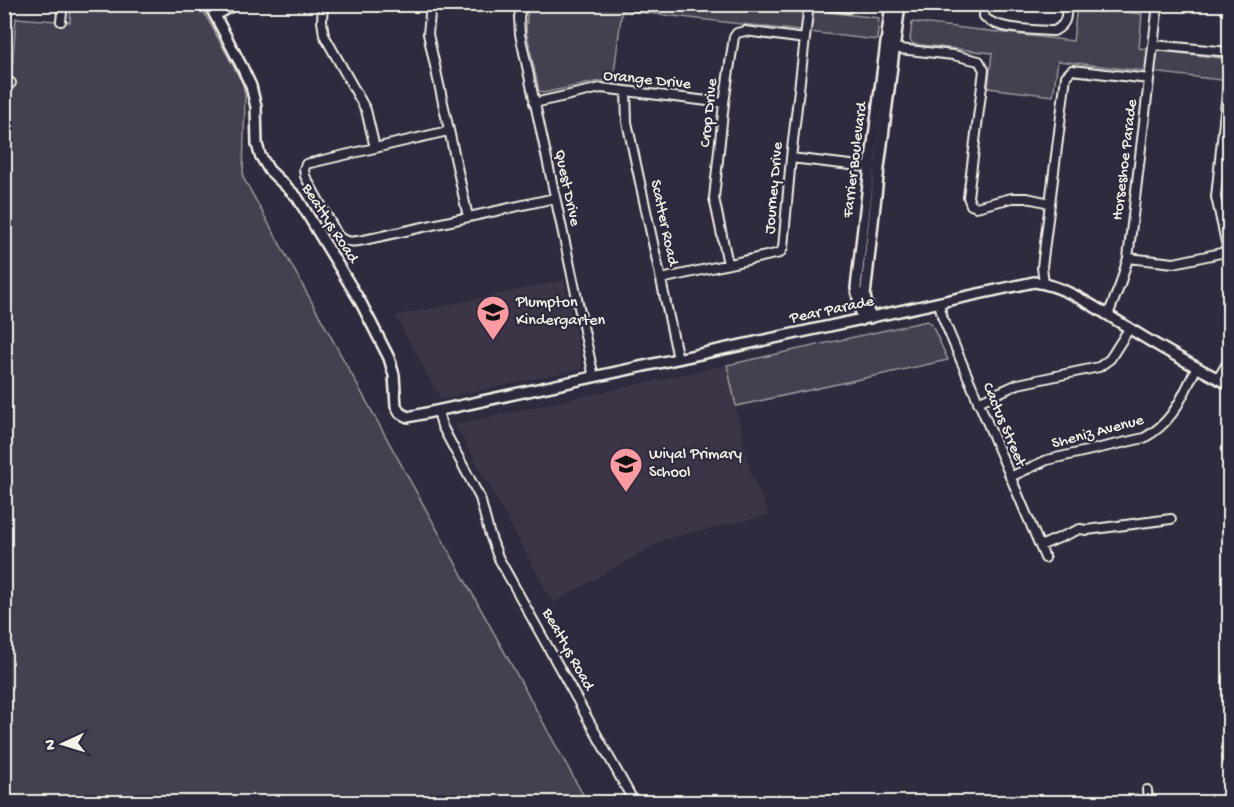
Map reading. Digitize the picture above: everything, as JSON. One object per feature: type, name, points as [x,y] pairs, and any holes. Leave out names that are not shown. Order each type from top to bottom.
[{"type":"street","points":[[61,21],[63,4]]},
{"type":"street","name":"Beattys Road","points":[[209,4],[251,86],[256,107],[257,144],[260,155],[269,170],[297,197],[361,303],[389,358],[394,375],[396,405],[400,413],[408,417],[419,415]]},
{"type":"street","points":[[215,16],[237,4]]},
{"type":"street","points":[[323,4],[321,21],[324,35],[366,110],[375,148]]},
{"type":"street","points":[[430,4],[428,34],[468,217]]},
{"type":"street","name":"Quest Drive","points":[[522,4],[519,17],[520,34],[594,378]]},
{"type":"street","name":"Journey Drive","points":[[661,279],[780,253],[783,248],[809,4]]},
{"type":"street","points":[[819,4],[848,8]]},
{"type":"street","name":"Farrier Boulevard","points":[[891,4],[891,48]]},
{"type":"street","name":"Farrier Boulevard","points":[[866,319],[865,296],[874,167],[891,48],[900,4]]},
{"type":"street","points":[[985,4],[984,16],[988,22],[1001,26],[1054,31],[1062,27],[1065,21],[1067,4]]},
{"type":"street","name":"Horseshoe Parade","points":[[1108,315],[1128,258],[1158,4]]},
{"type":"street","name":"Crop Drive","points":[[728,264],[714,198],[732,42],[737,33],[745,31],[805,39]]},
{"type":"street","points":[[1153,45],[1230,52]]},
{"type":"street","points":[[891,48],[954,55],[979,61],[984,70],[968,197],[970,205],[976,207],[1012,198],[1027,198],[1050,203]]},
{"type":"street","points":[[1044,283],[1042,267],[1066,76],[1072,70],[1149,80]]},
{"type":"street","points":[[1128,258],[1174,263],[1228,251],[1216,197],[1228,83]]},
{"type":"street","name":"Orange Drive","points":[[534,104],[606,88],[724,103]]},
{"type":"street","name":"Scatter Road","points":[[626,91],[627,123],[678,360]]},
{"type":"street","points":[[448,131],[306,164],[305,176],[338,236],[343,241],[364,240],[555,198]]},
{"type":"street","points":[[791,158],[874,167]]},
{"type":"street","name":"Pear Parade","points":[[419,415],[1034,282],[1061,289],[1230,385]]},
{"type":"street","name":"Cactus Street","points":[[939,302],[942,316],[1045,558]]},
{"type":"street","points":[[978,402],[1018,384],[1099,368],[1110,359],[1129,328]]},
{"type":"street","points":[[1218,379],[1230,358]]},
{"type":"street","name":"Sheniz Avenue","points":[[1010,477],[1047,460],[1144,438],[1170,419],[1197,367]]},
{"type":"street","name":"Beattys Road","points":[[438,411],[442,426],[480,498],[498,556],[634,802]]},
{"type":"street","points":[[1040,546],[1080,529],[1171,519]]},
{"type":"street","points":[[1147,790],[1148,802]]},
{"type":"shaded area","points":[[528,4],[800,4],[800,9],[879,18],[877,40],[622,10],[613,81],[600,81],[543,93],[539,91],[526,30]]},
{"type":"shaded area","points":[[71,5],[200,5],[243,84],[245,95],[243,177],[587,802],[5,802],[4,176],[16,18],[70,22]]},
{"type":"shaded area","points":[[1077,6],[1142,14],[1139,48],[1229,59],[1229,81],[1058,61],[1053,96],[988,88],[992,53],[913,44],[910,40],[912,22],[1073,41]]},
{"type":"shaded area","name":"Plumpton Kindergarten","points":[[564,280],[582,365],[580,369],[441,399],[395,316]]},
{"type":"shaded area","points":[[927,321],[931,323],[948,360],[736,406],[727,365]]},
{"type":"shaded area","name":"Wiyal Primary School","points":[[727,365],[750,471],[769,515],[665,539],[553,603],[455,424]]},
{"type":"place","name":"Plumpton Kindergarten","points":[[493,341]]},
{"type":"place","name":"Wiyal Primary School","points":[[626,493]]}]
